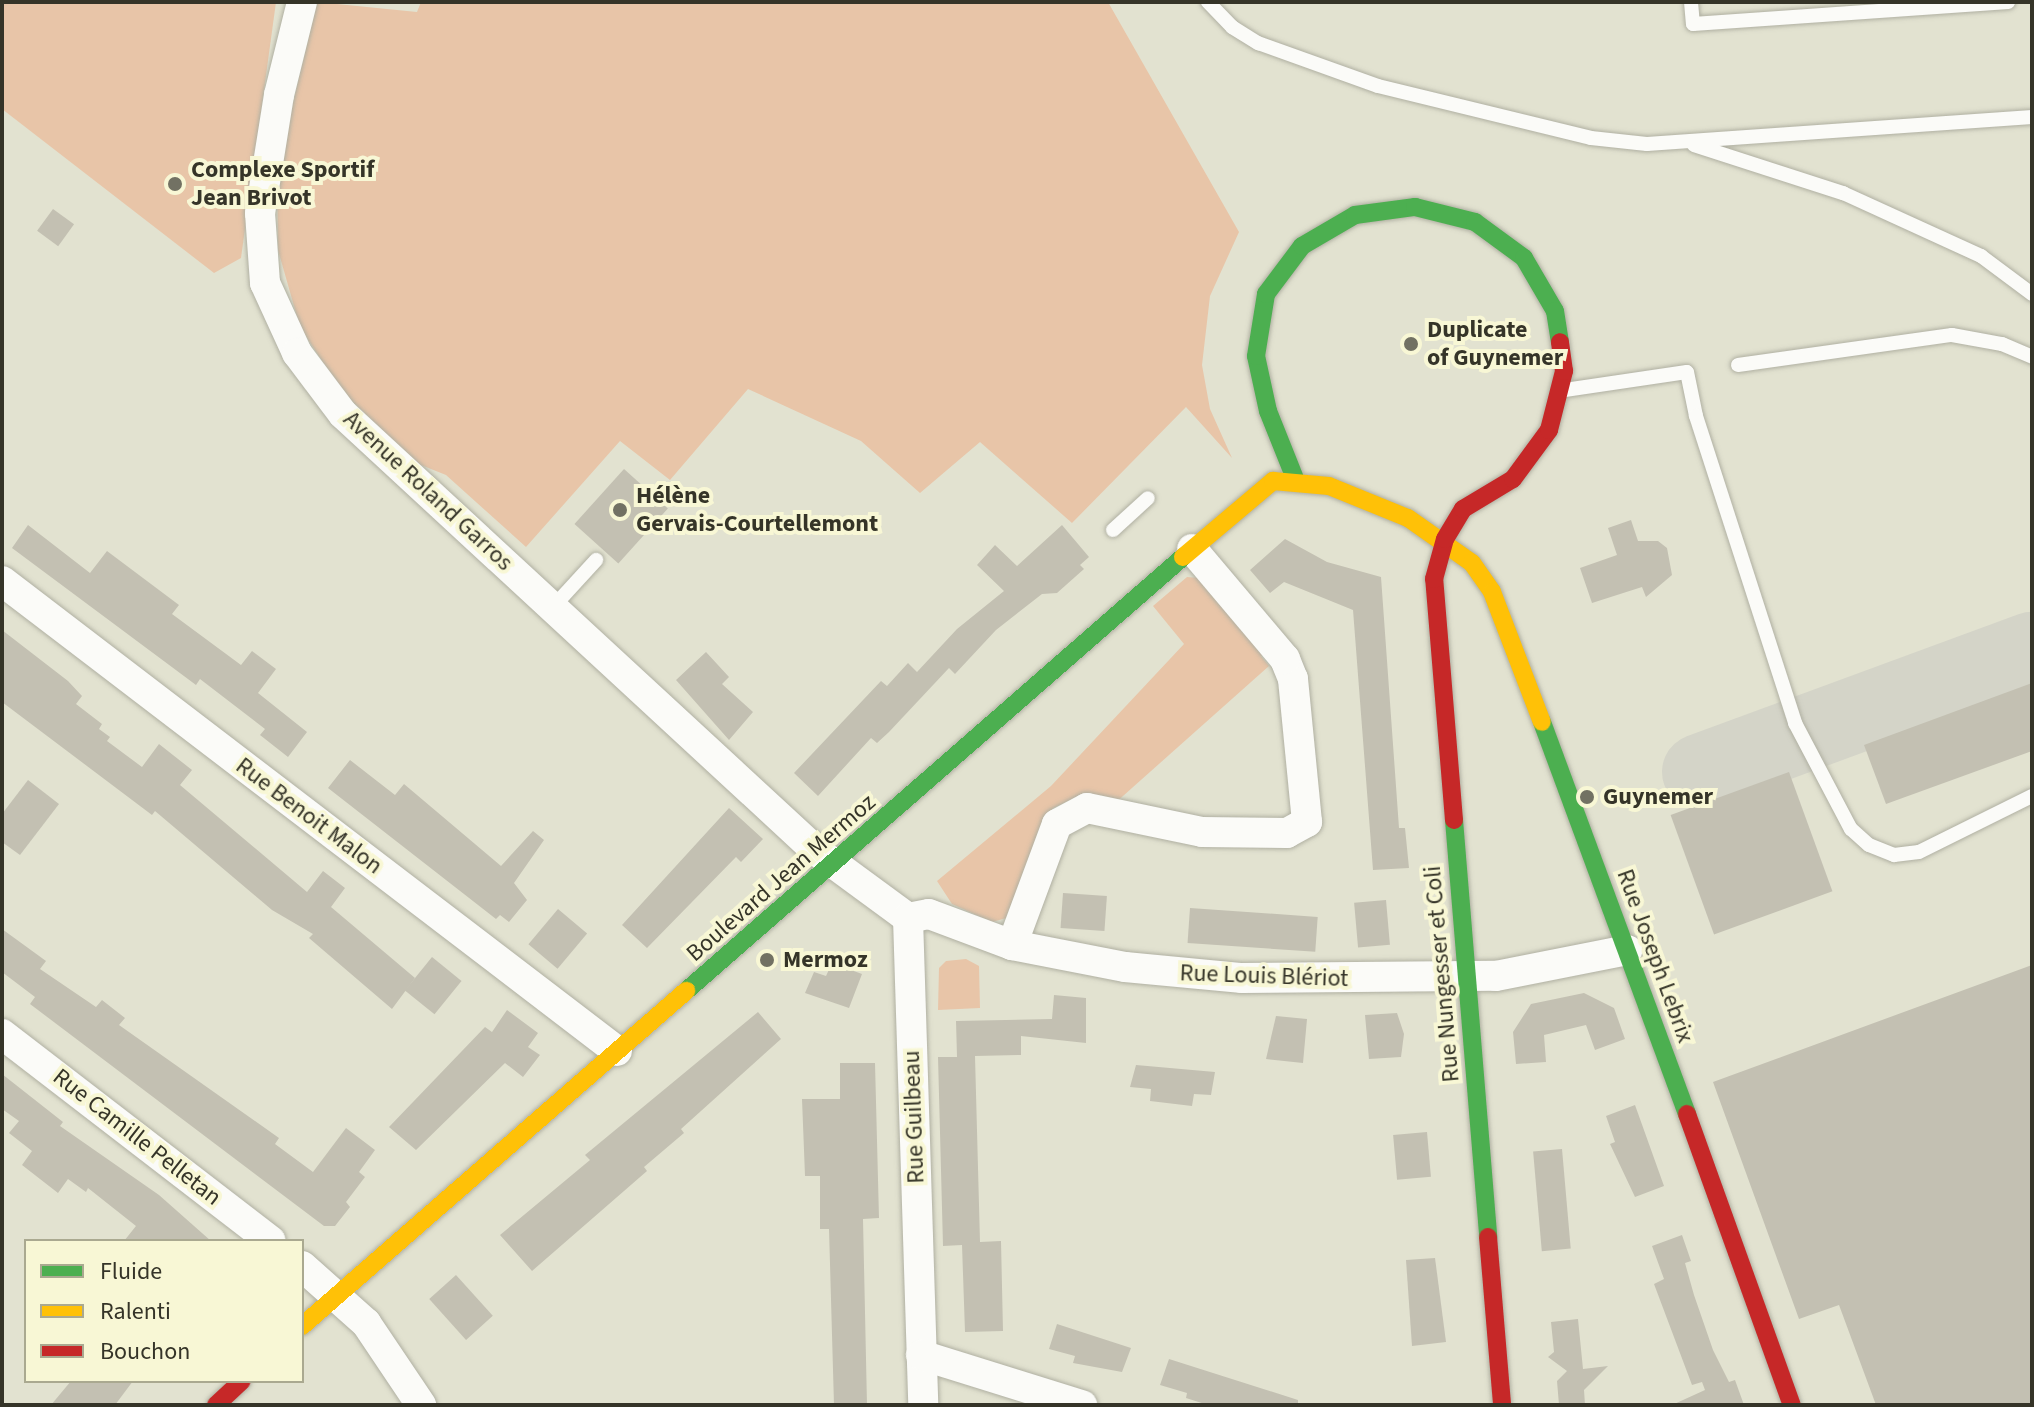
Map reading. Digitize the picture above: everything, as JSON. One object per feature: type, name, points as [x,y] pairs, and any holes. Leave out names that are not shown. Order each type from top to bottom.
[{"type":"street","name":"Avenue Roland Garros","points":[[302,2],[279,95],[260,213],[265,283],[297,353],[343,414],[835,864]]},
{"type":"street","name":"Rue Nungesser et Coli","points":[[1296,481],[1268,411],[1256,356],[1266,294],[1302,246],[1355,215],[1415,207],[1475,222],[1524,258],[1555,311],[1564,371],[1561,390],[1549,430],[1513,479],[1463,509],[1445,539],[1434,579],[1502,1405]]},
{"type":"street","name":"Boulevard Jean Mermoz","points":[[304,1324],[835,864],[1192,549],[1273,481],[1296,481]]},
{"type":"street","name":"Rue Joseph Lebrix","points":[[1296,481],[1367,499],[1445,539],[1472,563],[1492,592],[1627,950],[1792,1405]]},
{"type":"street","points":[[1012,945],[1057,824],[1087,808],[1202,832],[1287,833],[1307,822],[1308,796],[1289,669],[1192,549]]},
{"type":"street","name":"Rue Benoit Malon","points":[[2,581],[617,1051]]},
{"type":"street","points":[[835,864],[908,918]]},
{"type":"street","name":"Rue Louis Blériot","points":[[908,918],[929,914],[1012,945],[1183,975],[1312,980],[1469,977],[1564,966],[1627,950]]},
{"type":"street","name":"Rue Guilbeau","points":[[908,918],[923,1405]]},
{"type":"street","name":"Rue Camille Pelletan","points":[[2,1034],[268,1239]]},
{"type":"street","points":[[304,1268],[334,1298],[366,1323],[421,1405]]},
{"type":"street","points":[[921,1355],[1082,1405]]},
{"type":"street","points":[[216,1405],[240,1383]]},
{"type":"lane","points":[[1208,2],[1232,27],[1258,43],[1378,86],[1591,138],[1684,142],[2032,117]]},
{"type":"lane","points":[[1691,2],[1693,24],[2008,2]]},
{"type":"lane","points":[[1684,142],[1843,193],[1981,256],[2032,294]]},
{"type":"lane","points":[[1738,365],[1952,335],[2002,344],[2032,357]]},
{"type":"lane","points":[[1561,390],[1687,372],[1696,416],[1795,723],[1851,829],[1869,845],[1894,855],[1919,852],[2032,796]]},
{"type":"lane","points":[[1113,530],[1148,498]]},
{"type":"lane","points":[[553,607],[596,560]]},
{"type":"shaded area","name":"Complexe Sportif Jean Brivot","points":[[2,2],[276,2],[241,258],[214,273],[2,109]]},
{"type":"shaded area","points":[[317,2],[417,12],[421,2],[1108,2],[1239,232],[1210,296],[1202,365],[1210,409],[1232,458],[1186,407],[1072,523],[980,442],[920,493],[861,441],[748,389],[670,480],[620,441],[526,547],[446,475],[416,463],[341,390],[300,327],[278,250],[277,171]]},
{"type":"shaded area","points":[[1187,577],[1199,578],[1266,651],[1261,656],[1269,666],[1114,804],[1075,798],[1053,808],[1010,917],[992,922],[952,904],[937,881],[1051,786],[1184,644],[1153,606]]},
{"type":"shaded area","points":[[966,959],[979,966],[980,1008],[938,1010],[939,968],[946,961]]},
{"type":"building","points":[[53,209],[74,224],[58,246],[37,231]]},
{"type":"building","name":"Hélène Gervais-Courtellemont","points":[[624,469],[668,508],[618,563],[574,524]]},
{"type":"building","points":[[1631,520],[1638,541],[1658,541],[1667,548],[1672,575],[1646,597],[1642,587],[1592,603],[1580,568],[1617,555],[1608,528]]},
{"type":"building","points":[[28,525],[90,573],[107,551],[179,605],[172,614],[241,665],[252,651],[276,669],[258,693],[307,732],[288,757],[260,735],[265,729],[200,679],[196,685],[12,548]]},
{"type":"building","points":[[1062,525],[1089,557],[1080,565],[1084,569],[1057,593],[1042,594],[996,630],[955,674],[949,668],[877,743],[871,738],[818,796],[794,773],[881,681],[887,686],[908,663],[917,672],[957,629],[1004,591],[977,565],[995,545],[1017,566]]},
{"type":"building","points":[[1285,539],[1327,562],[1381,577],[1399,828],[1405,828],[1409,868],[1373,870],[1353,610],[1284,582],[1270,593],[1250,570]]},
{"type":"building","points":[[2,630],[68,681],[82,696],[76,704],[102,724],[99,729],[110,737],[107,741],[142,767],[159,744],[192,770],[180,785],[307,892],[323,871],[345,888],[331,907],[415,978],[392,1009],[309,938],[313,934],[272,910],[155,811],[152,815],[2,702]]},
{"type":"building","points":[[706,652],[729,677],[722,684],[753,712],[729,740],[676,680]]},
{"type":"building","points":[[2032,683],[2032,751],[1886,804],[1864,745]]},
{"type":"building","points":[[350,760],[395,795],[404,784],[501,866],[533,831],[544,840],[514,883],[527,900],[509,922],[500,915],[496,919],[328,788]]},
{"type":"building","points":[[1789,772],[1832,891],[1714,934],[1671,815]]},
{"type":"building","points":[[28,780],[59,804],[20,855],[2,842],[2,814]]},
{"type":"building","points":[[729,808],[763,839],[741,862],[736,857],[647,948],[622,925]]},
{"type":"building","points":[[1063,893],[1107,896],[1104,931],[1061,928]]},
{"type":"building","points":[[1386,900],[1390,945],[1358,948],[1354,903]]},
{"type":"building","points":[[1190,908],[1318,917],[1315,952],[1188,943]]},
{"type":"building","points":[[558,909],[587,933],[558,969],[528,944]]},
{"type":"building","points":[[2,929],[46,961],[40,969],[96,1007],[102,1000],[125,1018],[119,1025],[279,1138],[275,1144],[313,1172],[346,1128],[375,1150],[359,1172],[365,1177],[346,1202],[350,1207],[335,1226],[324,1226],[30,1004],[35,997],[2,972]]},
{"type":"building","points":[[432,957],[462,981],[434,1014],[405,990]]},
{"type":"building","points":[[832,963],[862,974],[849,1008],[805,993],[814,972],[826,976]]},
{"type":"building","points":[[2032,965],[2032,1405],[1876,1405],[1839,1305],[1799,1319],[1713,1082]]},
{"type":"building","points":[[1584,993],[1614,1008],[1625,1039],[1595,1050],[1586,1025],[1544,1035],[1546,1062],[1516,1064],[1513,1032],[1531,1004]]},
{"type":"building","points":[[1054,995],[1086,998],[1086,1043],[1021,1036],[1021,1055],[975,1056],[980,1242],[1001,1241],[1003,1331],[965,1332],[962,1245],[943,1246],[938,1057],[957,1057],[956,1021],[1052,1019]]},
{"type":"building","points":[[507,1010],[538,1033],[528,1047],[540,1055],[523,1077],[505,1063],[416,1150],[389,1127],[485,1027],[492,1032]]},
{"type":"building","points":[[758,1012],[781,1039],[681,1129],[684,1133],[644,1167],[647,1171],[532,1271],[500,1235],[590,1160],[585,1155]]},
{"type":"building","points":[[1397,1013],[1404,1034],[1401,1057],[1369,1059],[1365,1015]]},
{"type":"building","points":[[1276,1016],[1307,1019],[1303,1063],[1266,1059]]},
{"type":"building","points":[[840,1063],[875,1063],[879,1218],[863,1219],[867,1405],[834,1405],[829,1229],[820,1229],[820,1176],[805,1176],[802,1099],[840,1099]]},
{"type":"building","points":[[1136,1065],[1215,1072],[1211,1095],[1194,1094],[1192,1106],[1150,1101],[1151,1089],[1130,1087]]},
{"type":"building","points":[[2,1074],[63,1122],[60,1126],[159,1195],[209,1239],[126,1239],[136,1226],[88,1188],[86,1192],[68,1179],[58,1193],[22,1165],[32,1151],[9,1133],[19,1121],[2,1109]]},
{"type":"building","points":[[1635,1105],[1664,1186],[1635,1197],[1610,1144],[1615,1142],[1606,1116]]},
{"type":"building","points":[[1427,1132],[1431,1177],[1397,1180],[1393,1135]]},
{"type":"building","points":[[1562,1149],[1571,1249],[1542,1251],[1533,1152]]},
{"type":"building","points":[[1682,1235],[1691,1261],[1685,1263],[1713,1350],[1729,1382],[1735,1380],[1744,1405],[1672,1405],[1705,1390],[1702,1382],[1692,1385],[1654,1284],[1664,1279],[1652,1246]]},
{"type":"building","points":[[1435,1258],[1446,1342],[1412,1346],[1406,1260]]},
{"type":"building","points":[[456,1275],[493,1316],[466,1340],[429,1299]]},
{"type":"building","points":[[1578,1319],[1583,1369],[1608,1366],[1584,1390],[1585,1405],[1559,1405],[1557,1381],[1567,1371],[1548,1357],[1554,1352],[1551,1322]]},
{"type":"building","points":[[1057,1324],[1131,1348],[1122,1372],[1073,1363],[1075,1356],[1049,1349]]},
{"type":"building","points":[[1169,1359],[1298,1400],[1298,1405],[1208,1405],[1186,1398],[1187,1393],[1160,1385]]},
{"type":"building","points":[[69,1383],[132,1383],[115,1405],[51,1405]]},
{"type":"taxiway","points":[[1700,772],[2032,650]]},
{"type":"traffic: fast","points":[[1296,481],[1268,411],[1256,356],[1266,294],[1302,246],[1355,215],[1415,207],[1475,222],[1524,258],[1555,311],[1560,342]]},
{"type":"traffic: fast","points":[[686,991],[1183,557]]},
{"type":"traffic: fast","points":[[1542,722],[1687,1114]]},
{"type":"traffic: fast","points":[[1454,820],[1488,1237]]},
{"type":"traffic: slow","points":[[1183,557],[1273,481],[1329,486],[1408,518],[1472,563],[1492,592],[1542,722]]},
{"type":"traffic: slow","points":[[304,1324],[686,991]]},
{"type":"traffic: jam","points":[[1454,820],[1434,579],[1445,539],[1463,509],[1513,479],[1549,430],[1564,371],[1560,342]]},
{"type":"traffic: jam","points":[[1687,1114],[1792,1405]]},
{"type":"traffic: jam","points":[[1488,1237],[1502,1405]]},
{"type":"traffic: jam","points":[[216,1405],[240,1383]]},
{"type":"place","name":"Complexe Sportif Jean Brivot","points":[[175,184]]},
{"type":"place","name":"Duplicate of Guynemer","points":[[1411,344]]},
{"type":"place","name":"Hélène Gervais-Courtellemont","points":[[620,510]]},
{"type":"place","name":"Guynemer","points":[[1587,797]]},
{"type":"place","name":"Mermoz","points":[[767,960]]}]
